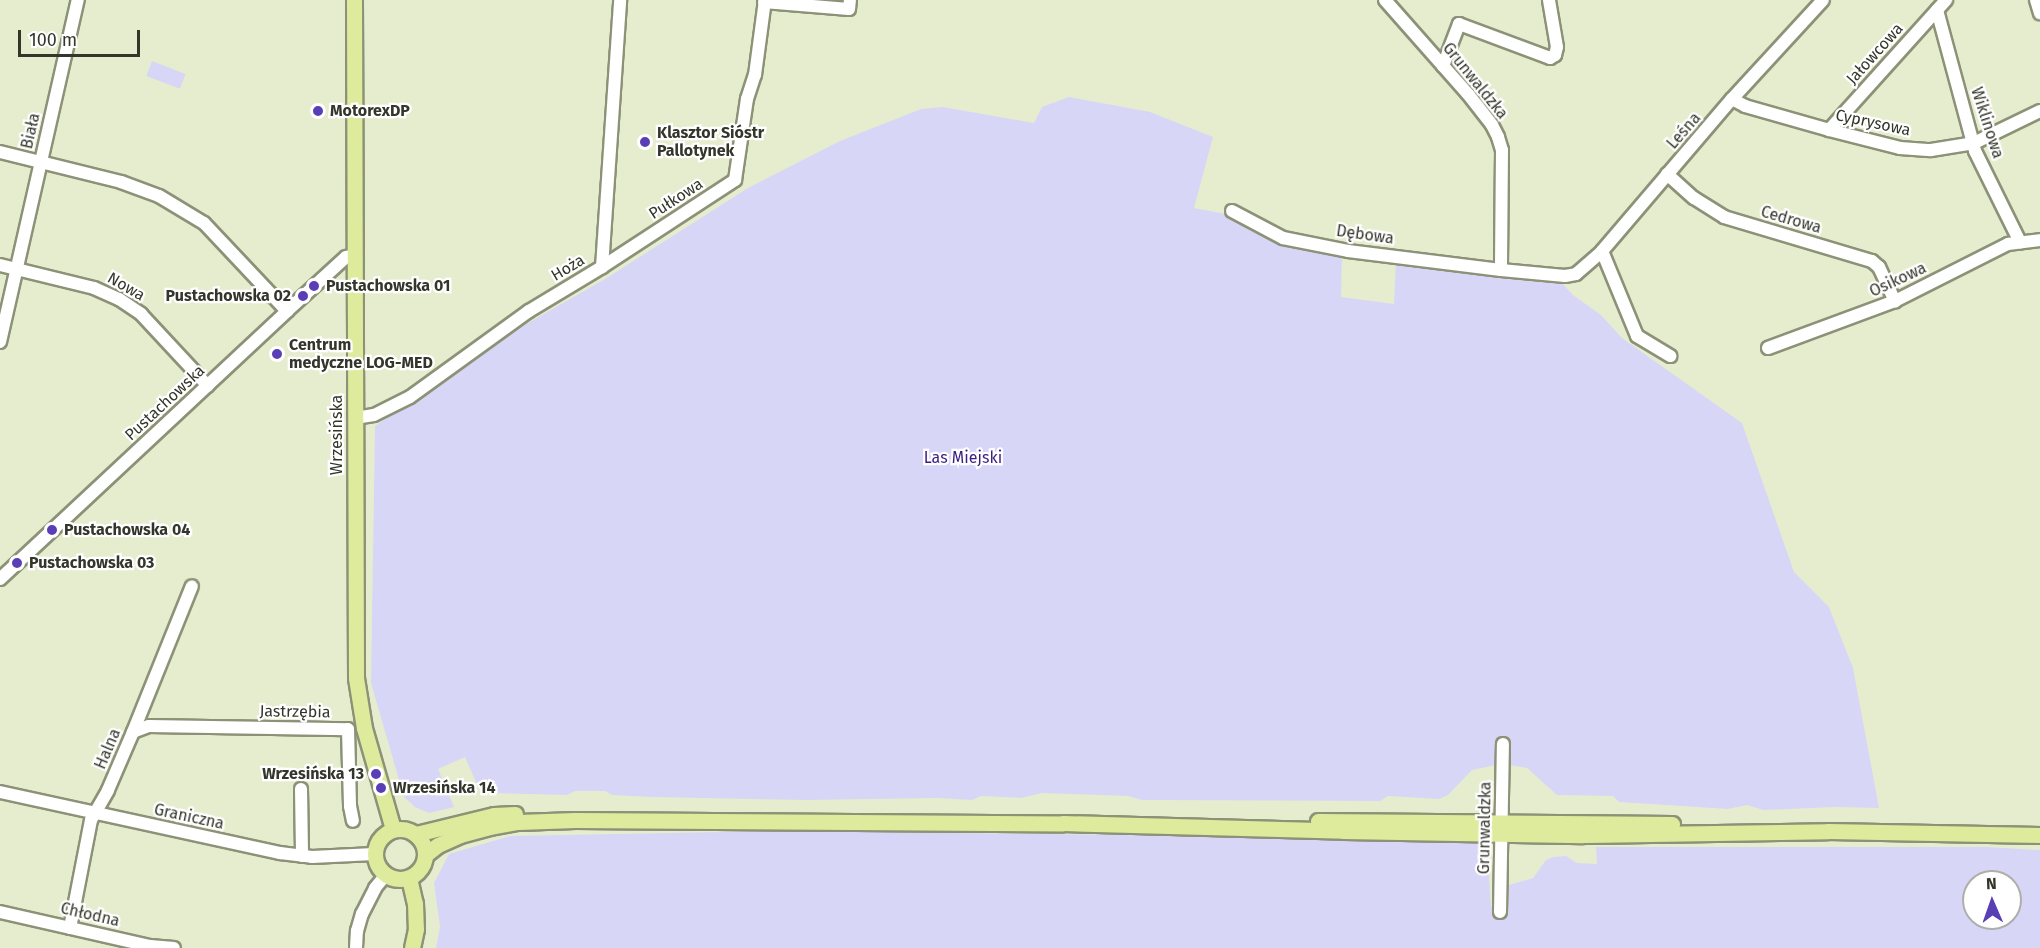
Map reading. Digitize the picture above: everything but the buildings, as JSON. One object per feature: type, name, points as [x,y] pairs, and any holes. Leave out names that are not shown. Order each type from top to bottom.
[{"type":"main road","name":"Wrzesińska","points":[[354,0],[356,678],[364,728],[393,829]]},
{"type":"main road","points":[[416,834],[494,815],[521,814],[575,820]]},
{"type":"main road","points":[[425,855],[421,840],[416,834],[409,830],[393,829],[379,838],[374,854],[375,862],[386,875],[393,879],[409,878],[417,872],[425,855],[438,845],[460,835],[489,826],[518,822],[575,820],[1189,825],[1344,831],[1502,828],[1583,835],[1828,831],[2040,837]]},
{"type":"main road","points":[[409,878],[415,903],[416,929],[412,948]]},
{"type":"street","name":"Biała","points":[[0,342],[78,0]]},
{"type":"street","name":"Hoża","points":[[355,418],[374,415],[410,397],[529,310],[602,267],[620,0]]},
{"type":"street","points":[[764,1],[849,9],[850,0]]},
{"type":"street","name":"Grunwaldzka","points":[[1384,0],[1443,66],[1492,125],[1498,137],[1502,150],[1501,270]]},
{"type":"street","points":[[1443,66],[1459,24],[1550,58],[1555,55],[1557,47],[1549,0]]},
{"type":"street","name":"Leśna","points":[[1565,276],[1576,274],[1602,251],[1732,99],[1823,0]]},
{"type":"street","name":"Jałowcowa","points":[[1829,130],[1946,0]]},
{"type":"street","points":[[2036,0],[2040,13]]},
{"type":"street","name":"Pułkowa","points":[[602,267],[735,180],[747,99],[755,75],[764,1]]},
{"type":"street","name":"Wiklinowa","points":[[1937,10],[1974,143],[2019,242]]},
{"type":"street","name":"Cyprysowa","points":[[1732,99],[1745,106],[1829,130],[1900,148],[1931,150],[1974,143],[2040,111]]},
{"type":"street","points":[[0,152],[121,182],[159,196],[188,212],[217,235],[287,311]]},
{"type":"street","name":"Cedrowa","points":[[1668,174],[1694,198],[1724,217],[1872,261],[1879,267],[1895,301]]},
{"type":"street","name":"Dębowa","points":[[1232,211],[1283,237],[1348,251],[1565,276]]},
{"type":"street","name":"Osikowa","points":[[1768,348],[1895,301],[2008,244],[2040,240]]},
{"type":"street","points":[[1602,251],[1637,336],[1670,356]]},
{"type":"street","name":"Pustachowska","points":[[0,579],[346,257],[354,255]]},
{"type":"street","name":"Nowa","points":[[0,264],[94,288],[120,299],[141,314],[208,386]]},
{"type":"street","name":"Halna","points":[[70,928],[91,820],[133,732],[192,586]]},
{"type":"street","points":[[140,715],[149,726]]},
{"type":"street","name":"Jastrzębia","points":[[133,732],[149,726],[348,729],[350,806],[353,821]]},
{"type":"street","name":"Grunwaldzka","points":[[1500,912],[1503,744]]},
{"type":"street","points":[[301,789],[302,856]]},
{"type":"street","name":"Graniczna","points":[[0,792],[95,814],[302,856],[374,854]]},
{"type":"street","points":[[356,948],[357,931],[362,914],[375,888],[386,875]]},
{"type":"street","name":"Chłodna","points":[[0,912],[150,946],[174,948]]},
{"type":"green space","points":[[152,61],[186,74],[180,89],[146,76]]},
{"type":"green space","name":"Las Miejski","points":[[1069,97],[1150,112],[1213,137],[1194,208],[1226,214],[1282,241],[1342,256],[1341,297],[1394,304],[1396,261],[1561,282],[1573,295],[1601,315],[1622,338],[1742,423],[1794,572],[1829,607],[1853,668],[1879,808],[1763,810],[1747,805],[1728,809],[1619,802],[1613,796],[1557,795],[1527,768],[1502,764],[1499,907],[1501,764],[1472,770],[1448,795],[1439,799],[1388,796],[1380,801],[1142,800],[1128,796],[1042,793],[1021,798],[981,796],[972,800],[936,798],[806,800],[652,797],[612,795],[605,791],[575,791],[567,795],[490,793],[479,789],[465,757],[438,769],[454,807],[429,813],[415,807],[404,797],[371,683],[375,426],[521,327],[605,279],[748,188],[840,141],[921,109],[943,107],[1034,123],[1042,107]]},
{"type":"green space","points":[[784,831],[1205,836],[1480,843],[1487,848],[1491,907],[1508,907],[1509,885],[1533,878],[1546,860],[1553,857],[1566,856],[1577,863],[1597,864],[1596,847],[1985,847],[2040,850],[2040,948],[436,948],[440,927],[434,883],[449,854],[510,836]]},
{"type":"place","name":"MotorexDP","points":[[318,111]]},
{"type":"place","name":"Klasztor Sióstr Pallotynek","points":[[645,142]]},
{"type":"place","name":"Pustachowska 01","points":[[314,286]]},
{"type":"place","name":"Pustachowska 02","points":[[303,296]]},
{"type":"place","name":"Centrum medyczne LOG-MED","points":[[277,354]]},
{"type":"place","name":"Pustachowska 04","points":[[52,530]]},
{"type":"place","name":"Pustachowska 03","points":[[17,563]]},
{"type":"place","name":"Wrzesińska 13","points":[[376,774]]},
{"type":"place","name":"Wrzesińska 14","points":[[381,788]]}]
